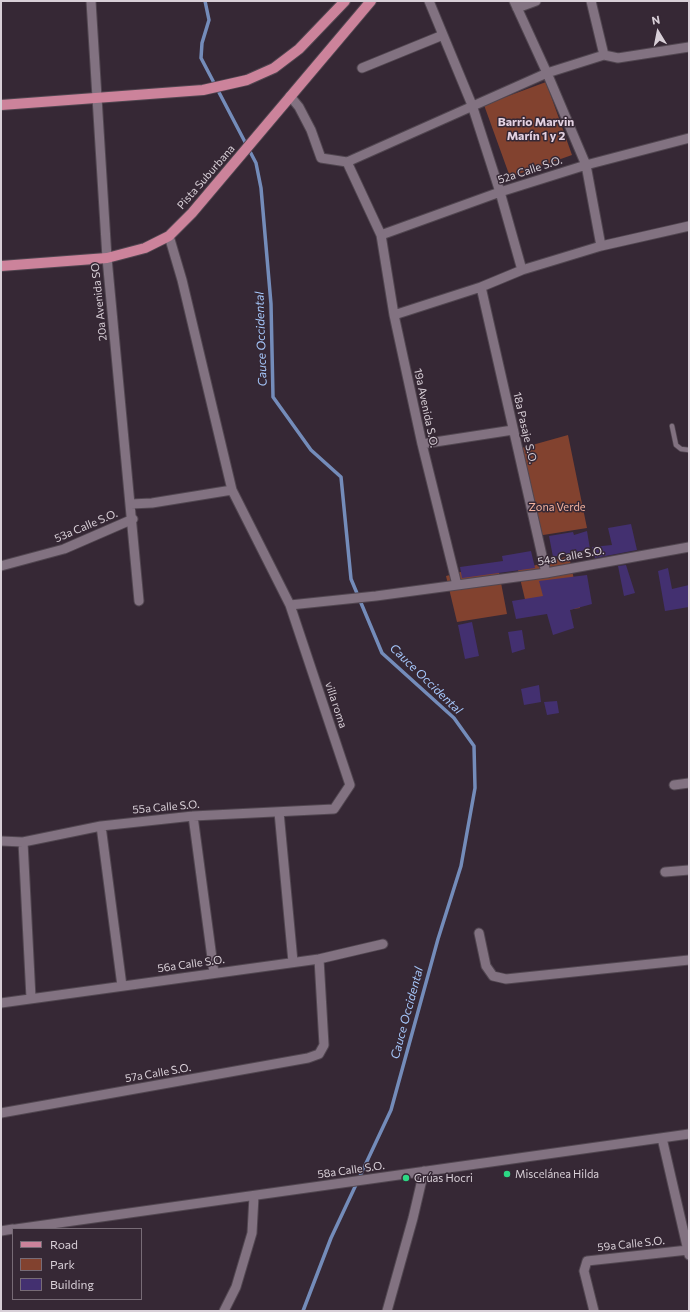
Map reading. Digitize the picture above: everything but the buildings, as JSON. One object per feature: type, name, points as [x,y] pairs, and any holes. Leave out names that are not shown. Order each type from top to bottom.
[{"type":"main road","points":[[1,105],[203,90],[247,80],[274,68],[299,49],[345,1]]},
{"type":"main road","name":"Pista Suburbana","points":[[1,266],[107,258],[145,248],[169,236],[192,213],[235,163],[371,1]]},
{"type":"street","name":"20a Avenida SO","points":[[92,1],[107,258],[133,519],[139,601]]},
{"type":"street","points":[[429,1],[472,105],[500,192],[522,270]]},
{"type":"street","points":[[536,1],[515,4],[547,73],[586,165],[601,246]]},
{"type":"street","points":[[591,1],[604,55]]},
{"type":"street","points":[[362,68],[442,35]]},
{"type":"street","points":[[290,96],[299,107],[311,130],[321,158],[347,162],[472,105],[547,73],[604,55],[618,58],[689,47]]},
{"type":"street","name":"52a Calle S.O.","points":[[381,235],[500,192],[586,165],[689,138]]},
{"type":"street","name":"19a Avenida S.O.","points":[[347,162],[381,235],[394,314],[422,444],[457,585]]},
{"type":"street","points":[[394,314],[482,287],[522,270],[601,246],[689,226]]},
{"type":"street","name":"villa roma","points":[[169,236],[182,280],[232,490],[290,605],[350,785],[334,809]]},
{"type":"street","name":"18a Pasaje S.O.","points":[[482,287],[546,573]]},
{"type":"street","points":[[422,444],[513,430]]},
{"type":"street","points":[[131,504],[152,503],[232,490]]},
{"type":"street","name":"53a Calle S.O.","points":[[1,566],[64,549],[133,519]]},
{"type":"street","name":"54a Calle S.O.","points":[[457,585],[546,573],[689,547]]},
{"type":"street","points":[[290,605],[376,596],[457,585]]},
{"type":"street","points":[[674,785],[689,783]]},
{"type":"street","name":"55a Calle S.O.","points":[[1,841],[22,842],[101,826],[193,816],[334,809]]},
{"type":"street","points":[[279,812],[293,962]]},
{"type":"street","points":[[193,816],[214,973]]},
{"type":"street","points":[[101,826],[122,986]]},
{"type":"street","points":[[22,842],[31,998]]},
{"type":"street","points":[[665,872],[689,870]]},
{"type":"street","points":[[479,933],[486,966],[493,976],[506,979],[689,960]]},
{"type":"street","name":"56a Calle S.O.","points":[[1,1002],[319,959],[383,944]]},
{"type":"street","name":"57a Calle S.O.","points":[[1,1113],[308,1058],[319,1054],[324,1045],[319,959]]},
{"type":"street","name":"58a Calle S.O.","points":[[23,1228],[689,1134]]},
{"type":"street","points":[[662,1138],[688,1253]]},
{"type":"street","points":[[387,1311],[413,1218],[424,1171]]},
{"type":"street","points":[[224,1311],[236,1287],[252,1233],[254,1196]]},
{"type":"street","points":[[1,1231],[12,1230]]},
{"type":"street","name":"59a Calle S.O.","points":[[594,1311],[584,1270],[587,1261],[688,1253]]},
{"type":"lane","points":[[672,426],[676,445],[681,449],[689,450]]},
{"type":"green space","points":[[546,82],[572,155],[510,177],[484,105]]},
{"type":"green space","name":"Zona Verde","points":[[568,435],[587,528],[537,536],[518,449]]},
{"type":"green space","points":[[569,556],[580,608],[529,616],[518,570]]},
{"type":"green space","points":[[497,562],[507,614],[457,622],[446,576]]},
{"type":"waterway","name":"Cauce Occidental","points":[[205,1],[209,20],[202,43],[201,58],[256,163],[261,188],[271,304],[273,397],[311,450],[341,477],[351,579],[382,653],[454,718],[474,746],[475,788],[461,866],[438,939],[391,1110],[331,1238],[303,1311]]},
{"type":"place","name":"Miscelánea Hilda","points":[[507,1174]]},
{"type":"place","name":"Grúas Hocri","points":[[406,1178]]},
{"type":"district","name":"Barrio Marvin Marín 1 y 2","points":[[536,129]]}]
